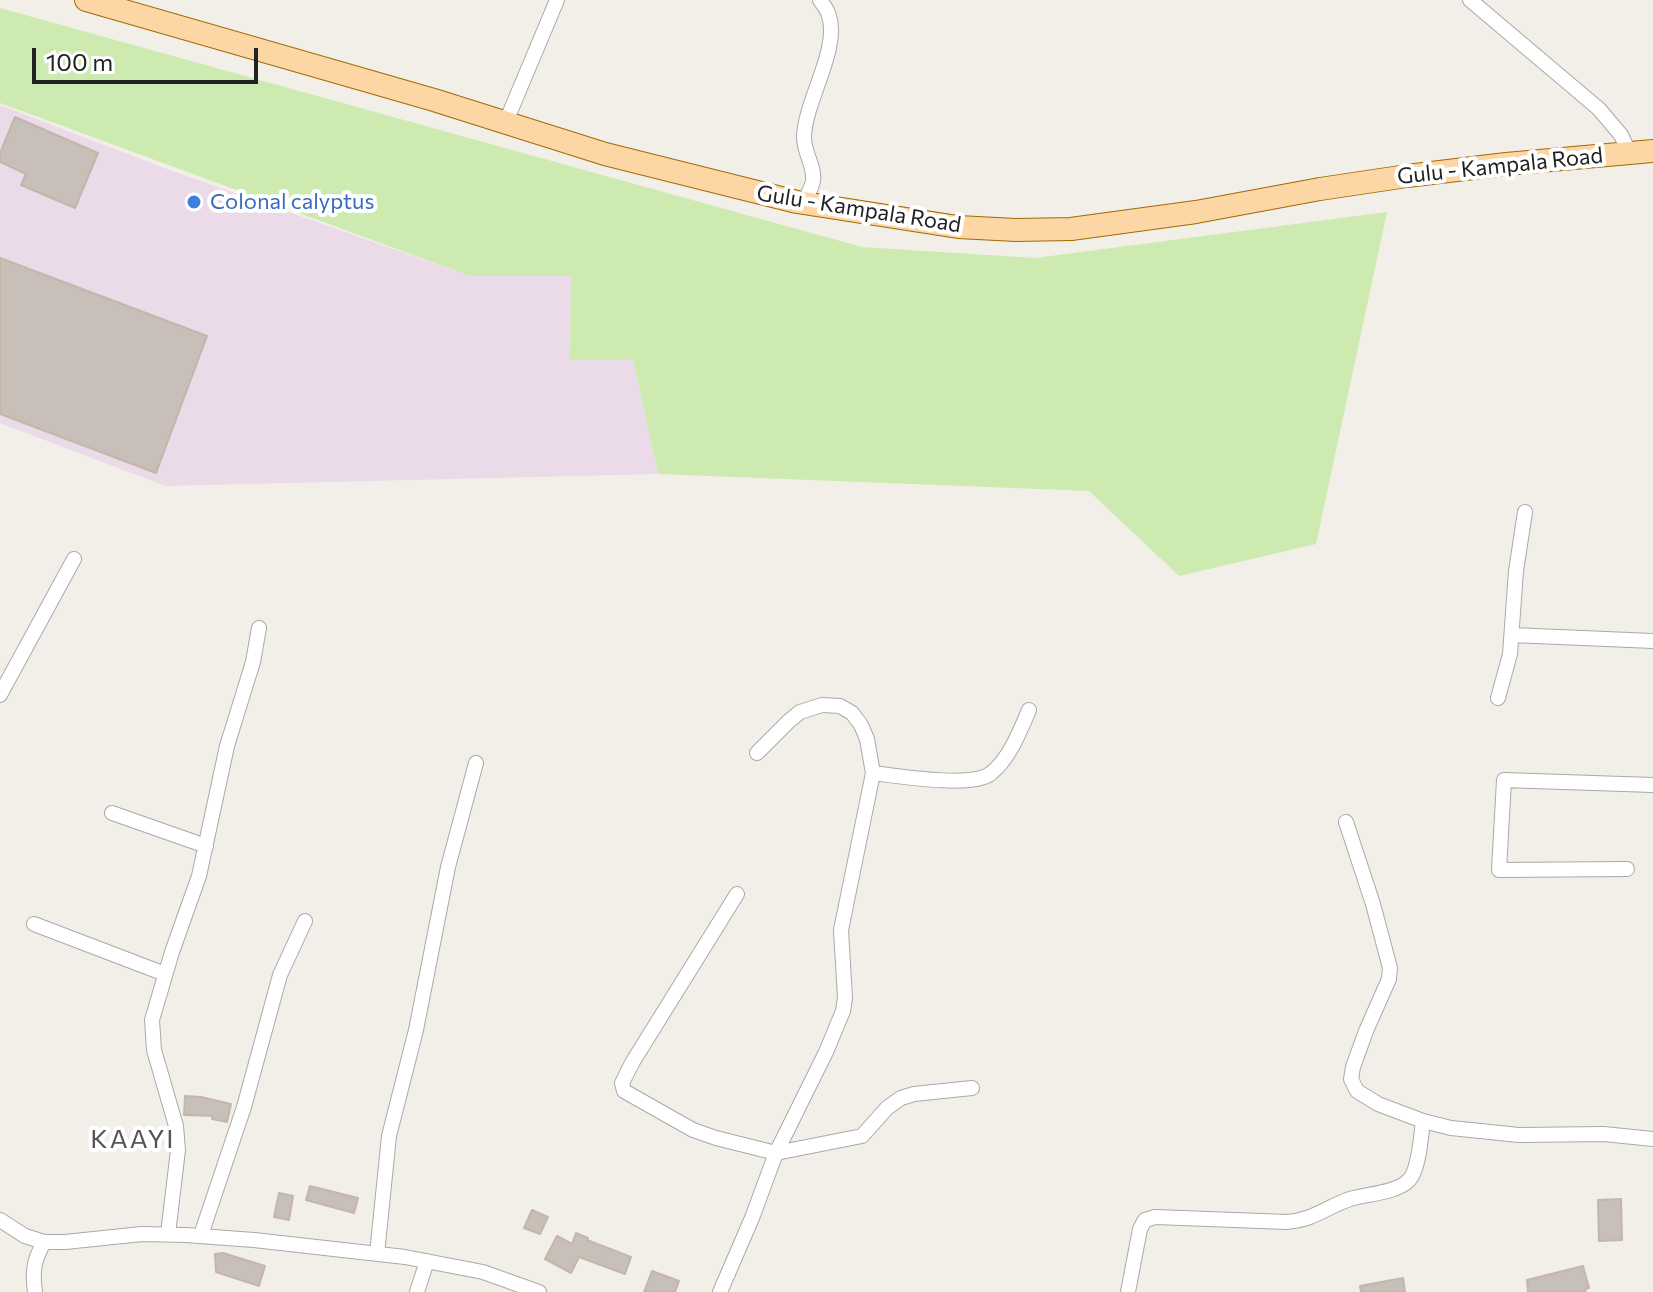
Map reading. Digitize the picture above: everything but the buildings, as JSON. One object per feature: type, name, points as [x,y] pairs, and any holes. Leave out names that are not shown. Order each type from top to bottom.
[{"type":"main road","name":"Gulu - Kampala Road","points":[[86,0],[434,100],[605,154],[797,202],[958,227],[1071,229],[1196,212],[1407,176],[1653,151]]},
{"type":"street","points":[[505,124],[557,0]]},
{"type":"street","points":[[797,202],[806,198],[813,180],[804,137],[831,31],[830,17],[820,0]]},
{"type":"street","points":[[1470,0],[1599,109],[1621,135],[1629,152]]},
{"type":"street","points":[[1498,698],[1510,654],[1516,571],[1525,512]]},
{"type":"street","points":[[0,695],[74,559]]},
{"type":"street","points":[[168,1234],[178,1150],[176,1126],[154,1050],[152,1020],[199,876],[222,767],[253,662],[259,628]]},
{"type":"street","points":[[1512,635],[1653,641]]},
{"type":"street","points":[[720,1292],[776,1153],[843,1011],[841,930],[873,773],[867,739],[861,725],[852,713],[840,706],[822,705],[800,712],[757,753]]},
{"type":"street","points":[[873,773],[910,778],[981,779],[995,769],[1017,740],[1029,710]]},
{"type":"street","points":[[377,1254],[389,1136],[416,1030],[448,867],[476,763]]},
{"type":"street","points":[[1627,869],[1499,870],[1504,780],[1653,785]]},
{"type":"street","points":[[112,813],[206,846]]},
{"type":"street","points":[[1346,822],[1390,968],[1389,979],[1353,1067],[1351,1079],[1357,1091],[1378,1104],[1451,1128],[1519,1135],[1604,1134],[1653,1139]]},
{"type":"street","points":[[737,894],[632,1063],[622,1086],[624,1091],[693,1130],[776,1153],[862,1136],[887,1108],[901,1098],[972,1088]]},
{"type":"street","points":[[201,1235],[244,1107],[280,975],[305,921]]},
{"type":"street","points":[[34,924],[165,974]]},
{"type":"street","points":[[1128,1292],[1140,1229],[1145,1220],[1155,1217],[1303,1221],[1350,1199],[1399,1187],[1414,1172],[1423,1121]]},
{"type":"street","points":[[0,1220],[25,1236],[44,1242],[142,1234],[201,1235],[377,1254],[483,1272],[539,1292]]},
{"type":"street","points":[[35,1292],[33,1271],[44,1242]]},
{"type":"street","points":[[417,1292],[427,1261]]},
{"type":"shaded area","points":[[0,105],[167,169],[470,276],[571,276],[570,360],[633,360],[658,474],[165,486],[0,423]]},
{"type":"green space","points":[[0,8],[862,247],[1035,258],[1387,212],[1316,544],[1179,576],[1089,491],[658,474],[633,360],[570,360],[571,276],[470,276],[0,103]]},
{"type":"place","name":"Colonal calyptus","points":[[194,202]]},
{"type":"district","name":"KAAYI","points":[[133,1139]]}]
